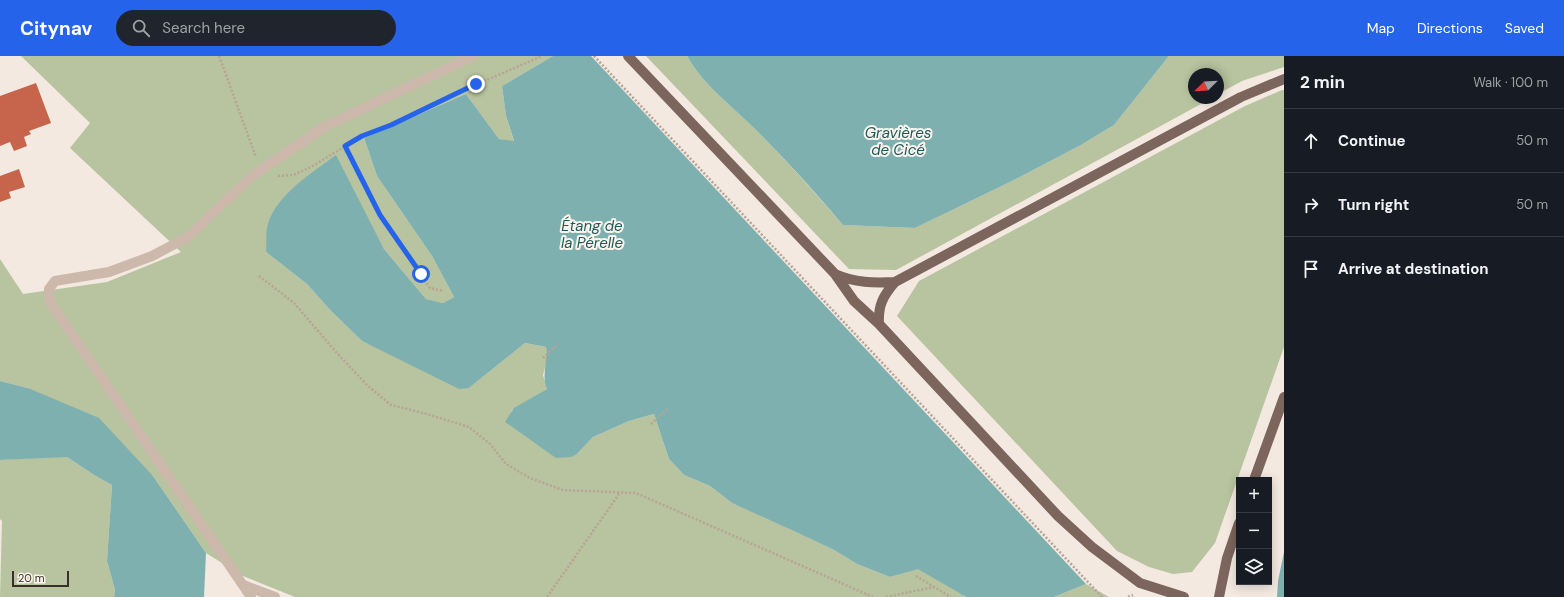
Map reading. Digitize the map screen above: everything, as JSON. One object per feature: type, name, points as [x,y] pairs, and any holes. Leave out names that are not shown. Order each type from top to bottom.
[{"type":"main road","points":[[628,56],[835,274],[854,301],[879,324],[1058,516],[1092,547],[1140,583],[1184,597]]},
{"type":"main road","points":[[879,324],[879,313],[884,294],[896,282],[1241,97],[1284,79]]},
{"type":"main road","points":[[835,274],[847,279],[870,283],[896,282]]},
{"type":"main road","points":[[1255,477],[1284,397]]},
{"type":"main road","points":[[1219,597],[1227,558],[1236,532]]},
{"type":"street","points":[[251,597],[50,302],[49,289],[55,281],[116,270],[152,256],[188,236],[213,211],[261,170],[326,126],[473,56]]},
{"type":"street","points":[[243,585],[275,597]]},
{"type":"path","points":[[219,56],[261,170]]},
{"type":"path","points":[[274,176],[293,175],[311,167],[362,136],[391,125],[434,103],[542,56]]},
{"type":"path","points":[[594,56],[1102,597]]},
{"type":"path","points":[[345,146],[380,215],[393,236],[430,288],[444,291]]},
{"type":"path","points":[[260,276],[294,303],[368,386],[391,405],[469,427],[490,444],[506,464],[530,478],[563,490],[619,494],[636,493],[873,597]]},
{"type":"path","points":[[543,358],[558,344]]},
{"type":"path","points":[[651,424],[669,408]]},
{"type":"path","points":[[547,597],[619,494]]},
{"type":"path","points":[[916,576],[951,597]]},
{"type":"path","points":[[886,597],[934,587]]},
{"type":"green space","points":[[21,56],[553,56],[502,86],[506,116],[514,142],[499,139],[466,94],[364,138],[377,176],[432,256],[454,297],[443,303],[426,299],[384,249],[368,219],[266,252],[307,284],[331,311],[362,341],[469,388],[525,343],[546,347],[547,360],[543,375],[547,389],[511,411],[577,454],[593,437],[629,421],[654,414],[669,459],[684,475],[710,486],[732,503],[834,550],[857,564],[890,577],[918,568],[966,597],[295,597],[243,576],[206,553],[153,476],[28,388],[0,381],[0,259],[23,294],[107,282],[181,252],[70,148],[90,123]]},
{"type":"green space","points":[[646,56],[687,56],[701,77],[718,95],[746,120],[800,176],[843,225],[915,228],[1012,181],[1081,145],[1114,125],[1169,56],[1284,56],[1284,67],[1242,81],[1224,91],[1224,68],[1188,68],[1188,104],[1201,104],[896,270],[849,269]]},
{"type":"green space","points":[[1284,90],[1284,347],[1238,477],[1236,477],[1236,483],[1215,543],[1192,572],[1173,574],[1149,567],[1117,551],[897,316],[919,281],[1245,106]]},
{"type":"green space","points":[[60,456],[67,457],[112,485],[107,561],[115,590],[114,597],[0,597],[2,521],[0,519],[0,460]]},
{"type":"green space","points":[[1086,584],[1109,597],[1054,597]]},
{"type":"water","name":"Étang de la Pérelle","points":[[553,56],[591,56],[1086,584],[1054,597],[966,597],[918,569],[890,577],[857,564],[834,550],[732,503],[710,486],[684,475],[669,459],[654,414],[629,421],[593,437],[577,454],[571,457],[556,458],[505,422],[514,408],[547,389],[545,384],[546,347],[525,343],[469,388],[459,389],[362,341],[331,311],[307,284],[266,252],[268,224],[272,213],[279,203],[296,185],[336,155],[384,249],[426,299],[443,303],[454,297],[432,256],[377,176],[364,138],[466,94],[499,139],[514,141],[506,116],[502,86]]},
{"type":"water","name":"Gravières de Cicé","points":[[687,56],[1169,56],[1114,125],[1081,145],[1012,181],[915,228],[843,225],[778,152],[701,77]]},
{"type":"water","points":[[0,381],[28,388],[99,418],[153,476],[206,553],[204,597],[114,597],[115,590],[107,561],[112,485],[67,457],[0,460]]},
{"type":"water","points":[[1284,552],[1284,597],[1277,597],[1278,581]]},
{"type":"building","points":[[36,83],[51,123],[29,131],[31,134],[24,137],[27,146],[14,151],[10,142],[0,146],[0,96]]},
{"type":"building","points":[[19,169],[25,187],[9,192],[11,198],[0,202],[0,176]]},
{"type":"route","points":[[421,274],[393,236],[380,215],[345,146],[362,136],[391,125],[476,84]]}]
